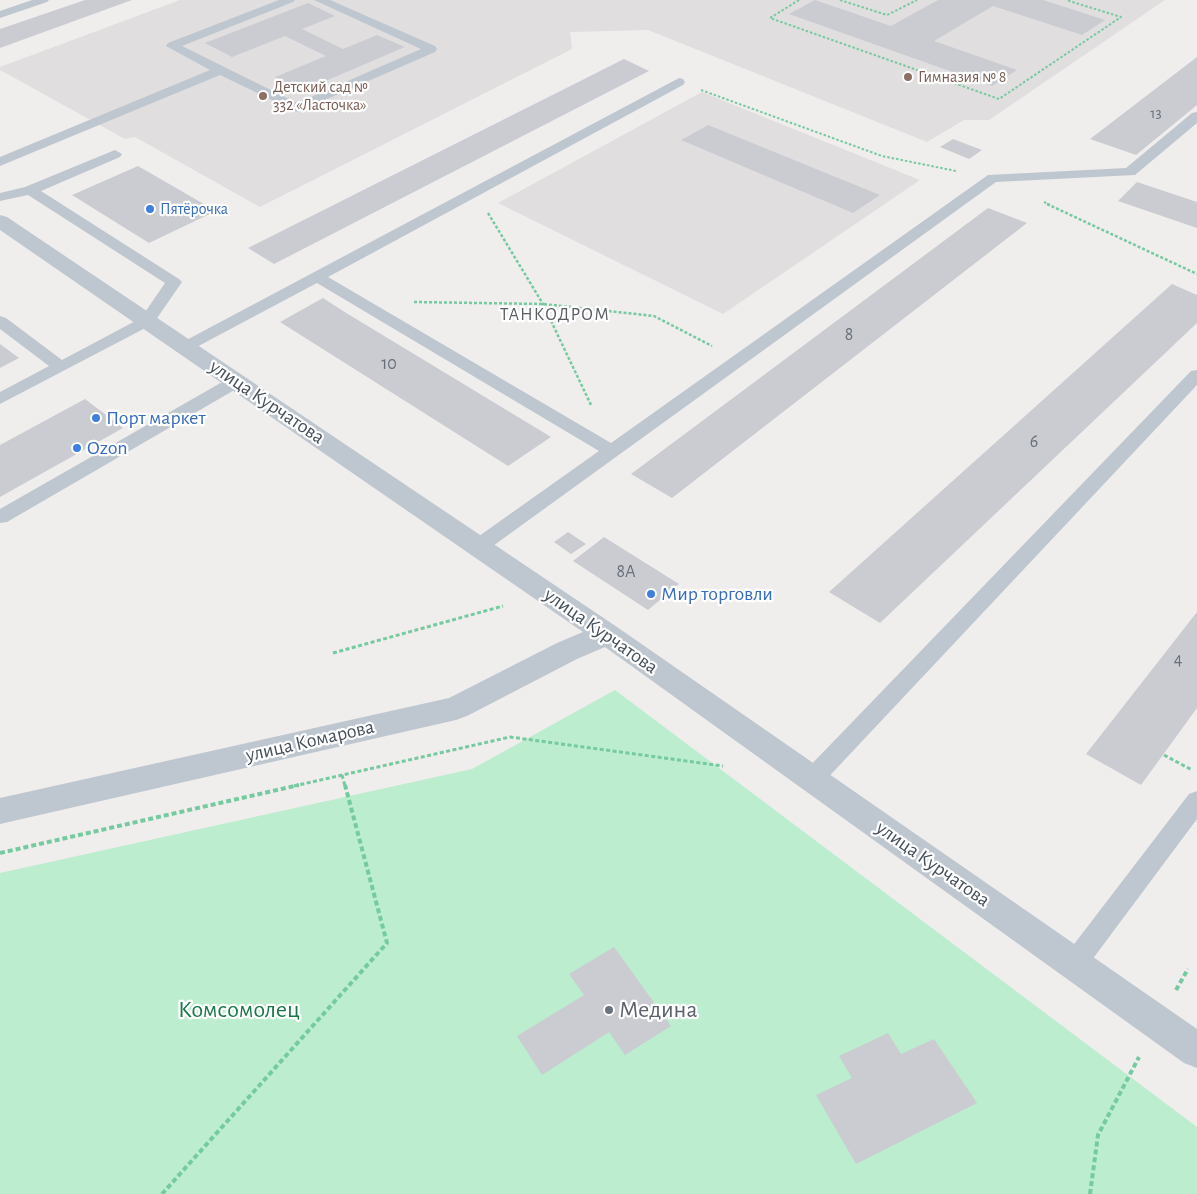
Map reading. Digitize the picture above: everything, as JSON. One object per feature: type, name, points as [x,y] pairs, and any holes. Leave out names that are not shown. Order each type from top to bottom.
[{"type":"street","name":"улица Курчатова","points":[[0,220],[607,634],[1197,1050]]},
{"type":"street","name":"улица Комарова","points":[[0,810],[456,708],[567,650],[607,634]]},
{"type":"lane","points":[[0,15],[43,0]]},
{"type":"lane","points":[[289,0],[172,46],[297,108],[431,49],[320,0]]},
{"type":"lane","points":[[0,162],[220,70]]},
{"type":"lane","points":[[185,347],[680,82]]},
{"type":"lane","points":[[479,546],[993,178],[1130,172],[1197,116]]},
{"type":"lane","points":[[0,197],[30,190],[115,154]]},
{"type":"lane","points":[[0,399],[148,321],[174,282],[30,190]]},
{"type":"lane","points":[[317,277],[612,451]]},
{"type":"lane","points":[[0,321],[61,367]]},
{"type":"lane","points":[[812,779],[1197,375]]},
{"type":"lane","points":[[0,517],[236,381]]},
{"type":"lane","points":[[1074,964],[1197,801]]},
{"type":"path","points":[[799,0],[770,18],[999,99],[1121,16],[1066,0]]},
{"type":"path","points":[[840,0],[887,16],[917,0]]},
{"type":"path","points":[[680,82],[882,156],[993,178],[1197,274]]},
{"type":"path","points":[[475,192],[543,304],[612,451]]},
{"type":"path","points":[[358,302],[543,304],[654,316],[739,360]]},
{"type":"path","points":[[332,653],[504,606]]},
{"type":"path","points":[[0,852],[510,737],[723,766]]},
{"type":"path","points":[[1164,755],[1197,773]]},
{"type":"path","points":[[162,1194],[387,944],[342,775]]},
{"type":"path","points":[[1090,1194],[1098,1135],[1132,1069],[1188,969]]},
{"type":"shaded area","points":[[180,0],[1165,0],[989,120],[964,120],[927,142],[648,30],[570,32],[572,49],[260,207],[135,137],[125,139],[0,70],[0,67]]},
{"type":"shaded area","points":[[702,92],[920,180],[723,314],[498,203]]},
{"type":"green space","name":"Комсомолец","points":[[615,690],[1197,1127],[1197,1194],[0,1194],[0,873],[472,769]]},
{"type":"building","points":[[85,0],[132,0],[0,48],[0,29]]},
{"type":"building","points":[[815,0],[891,26],[938,0],[1043,0],[1105,20],[1082,35],[993,6],[934,41],[1017,70],[992,86],[789,14]]},
{"type":"building","points":[[308,3],[335,16],[302,29],[343,49],[377,35],[405,47],[302,91],[275,77],[326,56],[285,36],[232,57],[205,43]]},
{"type":"building","points":[[1197,57],[1197,105],[1136,155],[1090,139]]},
{"type":"building","points":[[624,59],[649,71],[274,264],[248,248]]},
{"type":"building","points":[[708,125],[880,195],[853,213],[681,140]]},
{"type":"building","points":[[953,139],[982,150],[969,159],[940,147]]},
{"type":"building","points":[[138,166],[216,211],[149,243],[72,195]]},
{"type":"building","points":[[1137,182],[1197,202],[1197,228],[1118,201]]},
{"type":"building","points":[[988,208],[1027,223],[672,498],[631,474]]},
{"type":"building","points":[[1172,284],[1197,295],[1197,323],[880,623],[829,592]]},
{"type":"building","points":[[323,298],[551,437],[508,466],[280,322]]},
{"type":"building","points":[[0,344],[19,358],[0,368]]},
{"type":"building","points":[[85,399],[123,428],[0,497],[0,445]]},
{"type":"building","points":[[568,532],[586,544],[571,554],[554,542]]},
{"type":"building","points":[[604,537],[679,584],[648,610],[573,561]]},
{"type":"building","points":[[1197,612],[1197,708],[1141,785],[1086,754]]},
{"type":"building","name":"Медина","points":[[614,947],[671,1026],[625,1055],[609,1032],[542,1075],[517,1036],[584,995],[569,974]]},
{"type":"building","points":[[888,1033],[901,1054],[934,1039],[977,1103],[856,1164],[816,1095],[852,1078],[839,1056]]},
{"type":"place","name":"Гимназия № 8","points":[[908,77]]},
{"type":"place","name":"Детский сад № 332 «Ласточка»","points":[[263,96]]},
{"type":"place","name":"Пятёрочка","points":[[150,209]]},
{"type":"place","name":"Порт маркет","points":[[96,418]]},
{"type":"place","name":"Ozon","points":[[77,448]]},
{"type":"place","name":"Мир торговли","points":[[651,594]]},
{"type":"place","name":"Медина","points":[[609,1010]]},
{"type":"district","name":"ТАНКОДРОМ","points":[[555,315]]}]
